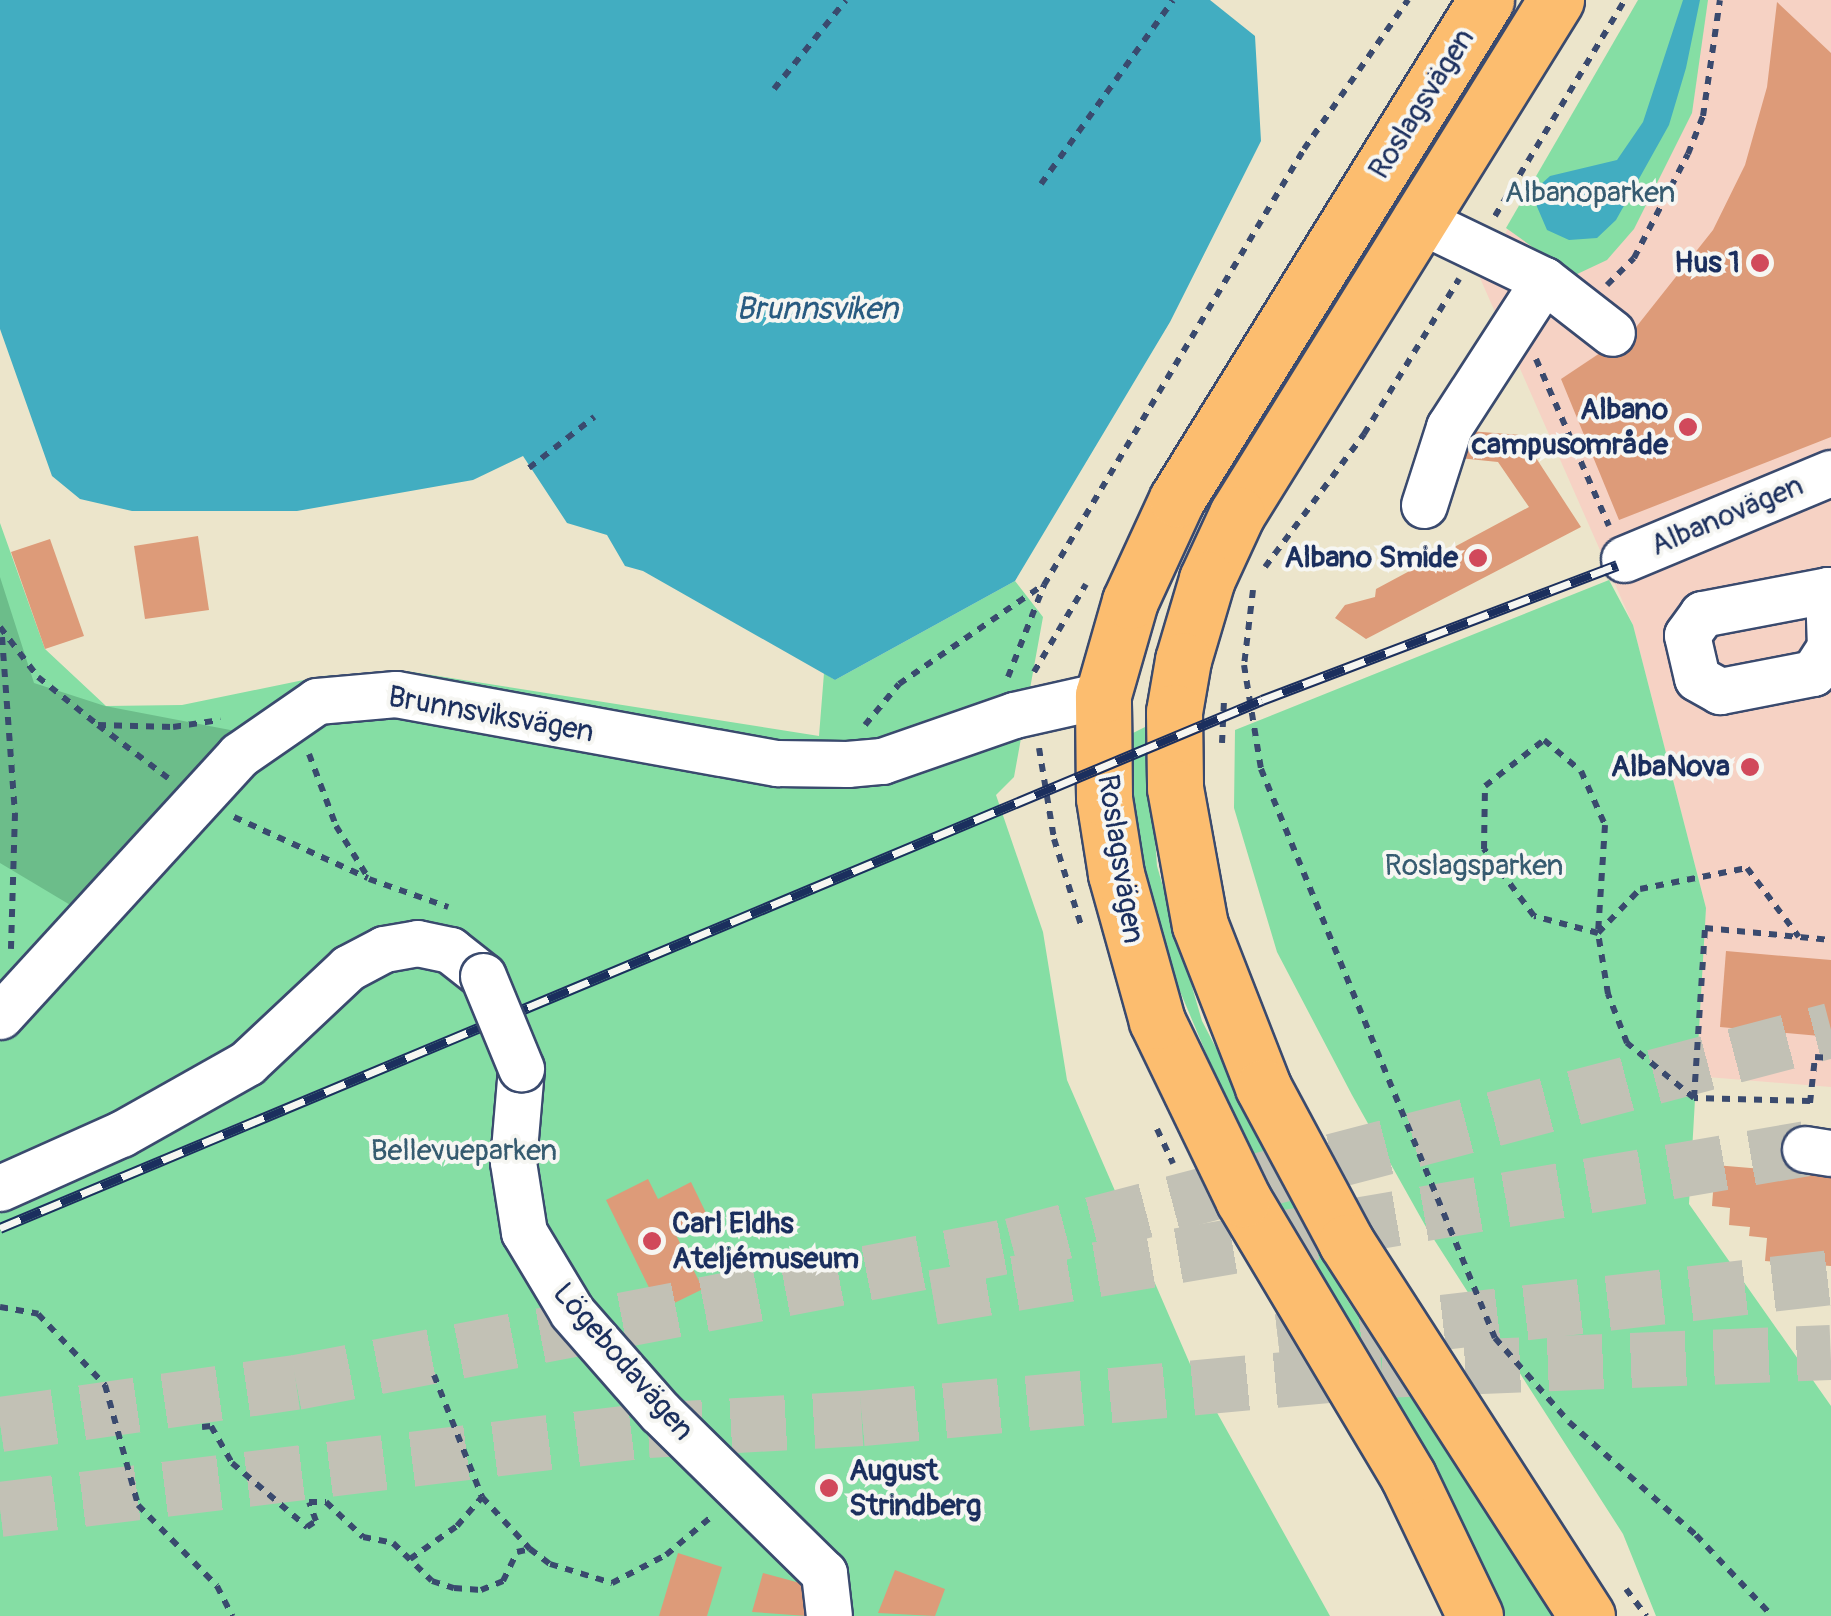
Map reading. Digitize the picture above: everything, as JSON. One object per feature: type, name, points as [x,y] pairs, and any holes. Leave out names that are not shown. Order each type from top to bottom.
[{"type":"main road","name":"Roslagsvägen","points":[[1474,1616],[1408,1476],[1242,1198],[1157,1021],[1116,874],[1104,798],[1103,694],[1130,600],[1176,499],[1486,0]]},
{"type":"main road","name":"Roslagsvägen","points":[[1556,0],[1415,218],[1237,514],[1206,579],[1174,712],[1183,858],[1226,1002],[1281,1121],[1346,1242],[1602,1596]]},
{"type":"street","name":"Roslagsvägen","points":[[1415,218],[1544,280],[1598,321]]},
{"type":"street","points":[[1424,504],[1449,427],[1544,280]]},
{"type":"street","name":"Albanovägen","points":[[1624,559],[1831,473]]},
{"type":"street","points":[[1830,590],[1830,647],[1812,674],[1720,692],[1697,678],[1687,636],[1702,614],[1763,614],[1830,590]]},
{"type":"street","name":"Brunnsviksvägen","points":[[5,1011],[239,755],[294,714],[350,694],[396,694],[777,763],[847,764],[882,762],[1032,710],[1103,694]]},
{"type":"street","name":"Lögebodavägen","points":[[0,1188],[137,1126],[247,1063],[348,968],[384,950],[417,942],[450,950],[483,976],[521,1068],[512,1162],[524,1232],[572,1312],[824,1573],[829,1616]]},
{"type":"path","points":[[774,89],[846,0]]},
{"type":"path","points":[[1041,184],[1173,0]]},
{"type":"path","points":[[1032,710],[1004,700],[1044,585],[1304,150],[1408,0]]},
{"type":"path","points":[[1235,633],[1253,584],[1364,434],[1625,0]]},
{"type":"path","points":[[1624,559],[1532,351],[1598,321],[1634,258],[1688,154],[1703,116],[1720,0]]},
{"type":"path","points":[[529,468],[594,417]]},
{"type":"path","points":[[1253,584],[1244,665],[1262,769],[1495,1338],[1569,1422],[1696,1535],[1772,1616]]},
{"type":"path","points":[[847,764],[847,747],[899,684],[1044,585]]},
{"type":"path","points":[[1,631],[38,677],[197,800],[369,879],[423,898]]},
{"type":"path","points":[[1,631],[15,813],[5,1011]]},
{"type":"path","points":[[1222,749],[1226,681]]},
{"type":"path","points":[[294,714],[336,826],[369,879]]},
{"type":"path","points":[[98,725],[173,727],[226,719]]},
{"type":"path","points":[[1598,932],[1534,916],[1484,849],[1485,786],[1544,740],[1581,772],[1605,825],[1598,932],[1608,994],[1626,1042],[1694,1098],[1810,1101]]},
{"type":"path","points":[[1598,932],[1640,889],[1747,868],[1799,937]]},
{"type":"path","points":[[1694,1098],[1704,928],[1831,940]]},
{"type":"path","points":[[1818,1151],[1810,1101],[1816,1057],[1831,1058]]},
{"type":"path","points":[[0,1307],[38,1314],[105,1385],[138,1505],[217,1586],[232,1616]]},
{"type":"path","points":[[434,1375],[482,1497],[530,1549],[550,1564],[612,1583],[666,1555],[745,1494]]},
{"type":"path","points":[[202,1427],[210,1426],[232,1463],[307,1527],[316,1520],[309,1502],[326,1502],[363,1537],[394,1542],[432,1581],[481,1590],[502,1581],[516,1552],[530,1549]]},
{"type":"path","points":[[410,1559],[457,1526],[482,1497]]},
{"type":"path","points":[[1602,1596],[1646,1616]]},
{"type":"shaded area","name":"Albano campusområde","points":[[1638,0],[1831,0],[1831,1087],[1695,1076],[1706,908],[1633,625],[1480,278]]},
{"type":"green space","name":"Albanoparken","points":[[1638,0],[1708,0],[1692,113],[1634,229],[1607,260],[1573,276],[1506,228]]},
{"type":"green space","name":"Bellevueparken","points":[[0,523],[45,649],[106,706],[182,705],[323,676],[406,671],[819,736],[824,673],[835,680],[1015,581],[1043,617],[1014,777],[996,795],[1043,932],[1067,1080],[1190,1364],[1330,1616],[0,1616]]},
{"type":"green space","points":[[0,577],[34,683],[105,706],[246,733],[72,906],[0,863]]},
{"type":"green space","name":"Roslagsparken","points":[[1609,580],[1633,625],[1706,908],[1689,1204],[1831,1406],[1831,1616],[1656,1616],[1623,1534],[1426,1227],[1277,952],[1234,808],[1235,730]]},
{"type":"green space","points":[[1147,726],[1157,866],[1202,1021],[1346,1298],[1553,1616],[1503,1616],[1251,1160],[1174,977],[1141,865],[1129,782],[1133,733]]},
{"type":"water","name":"Brunnsviken","points":[[0,0],[1210,0],[1255,36],[1261,141],[1170,322],[1015,581],[835,680],[643,571],[625,566],[607,535],[567,523],[523,456],[473,480],[297,511],[132,511],[80,499],[52,476],[0,329]]},
{"type":"water","points":[[1683,0],[1700,0],[1669,125],[1616,220],[1597,238],[1569,240],[1547,230],[1535,202],[1539,186],[1550,176],[1617,160],[1643,122]]},
{"type":"building","name":"Hus 1","points":[[1777,2],[1831,53],[1831,437],[1619,520],[1561,379],[1633,331],[1713,230],[1745,165],[1767,87]]},
{"type":"building","name":"Albano Smide","points":[[1469,431],[1521,435],[1581,527],[1366,639],[1335,618],[1345,605],[1375,597],[1376,589],[1529,507],[1498,462],[1459,458]]},
{"type":"building","points":[[198,536],[209,610],[145,619],[134,546]]},
{"type":"building","points":[[50,539],[84,636],[45,649],[11,552]]},
{"type":"building","points":[[1726,951],[1831,960],[1831,1037],[1720,1027]]},
{"type":"building","points":[[1715,1165],[1831,1175],[1831,1266],[1765,1261],[1767,1238],[1749,1236],[1750,1227],[1729,1225],[1730,1208],[1712,1206]]},
{"type":"building","points":[[648,1179],[658,1199],[691,1182],[708,1217],[675,1233],[703,1289],[660,1310],[606,1200]]},
{"type":"building","points":[[678,1553],[722,1567],[707,1616],[659,1616]]},
{"type":"building","points":[[895,1570],[945,1589],[935,1616],[878,1613]]},
{"type":"building","points":[[763,1573],[815,1587],[807,1616],[752,1612]]},
{"type":"tunnel","points":[[0,1424],[296,1382],[1012,1245],[1831,1030]]},
{"type":"tunnel","points":[[933,1297],[1831,1144]]},
{"type":"tunnel","points":[[1278,1341],[1831,1277]]},
{"type":"tunnel","points":[[0,1509],[648,1430],[862,1418],[1382,1370],[1831,1352]]},
{"type":"railway","points":[[0,1228],[1262,700],[1617,565]]},
{"type":"place","name":"Hus 1","points":[[1760,263]]},
{"type":"place","name":"Albano campusområde","points":[[1688,427]]},
{"type":"place","name":"Albano Smide","points":[[1478,558]]},
{"type":"place","name":"AlbaNova","points":[[1750,767]]},
{"type":"place","name":"Carl Eldhs Ateljémuseum","points":[[652,1241]]},
{"type":"place","name":"August Strindberg","points":[[829,1488]]}]
